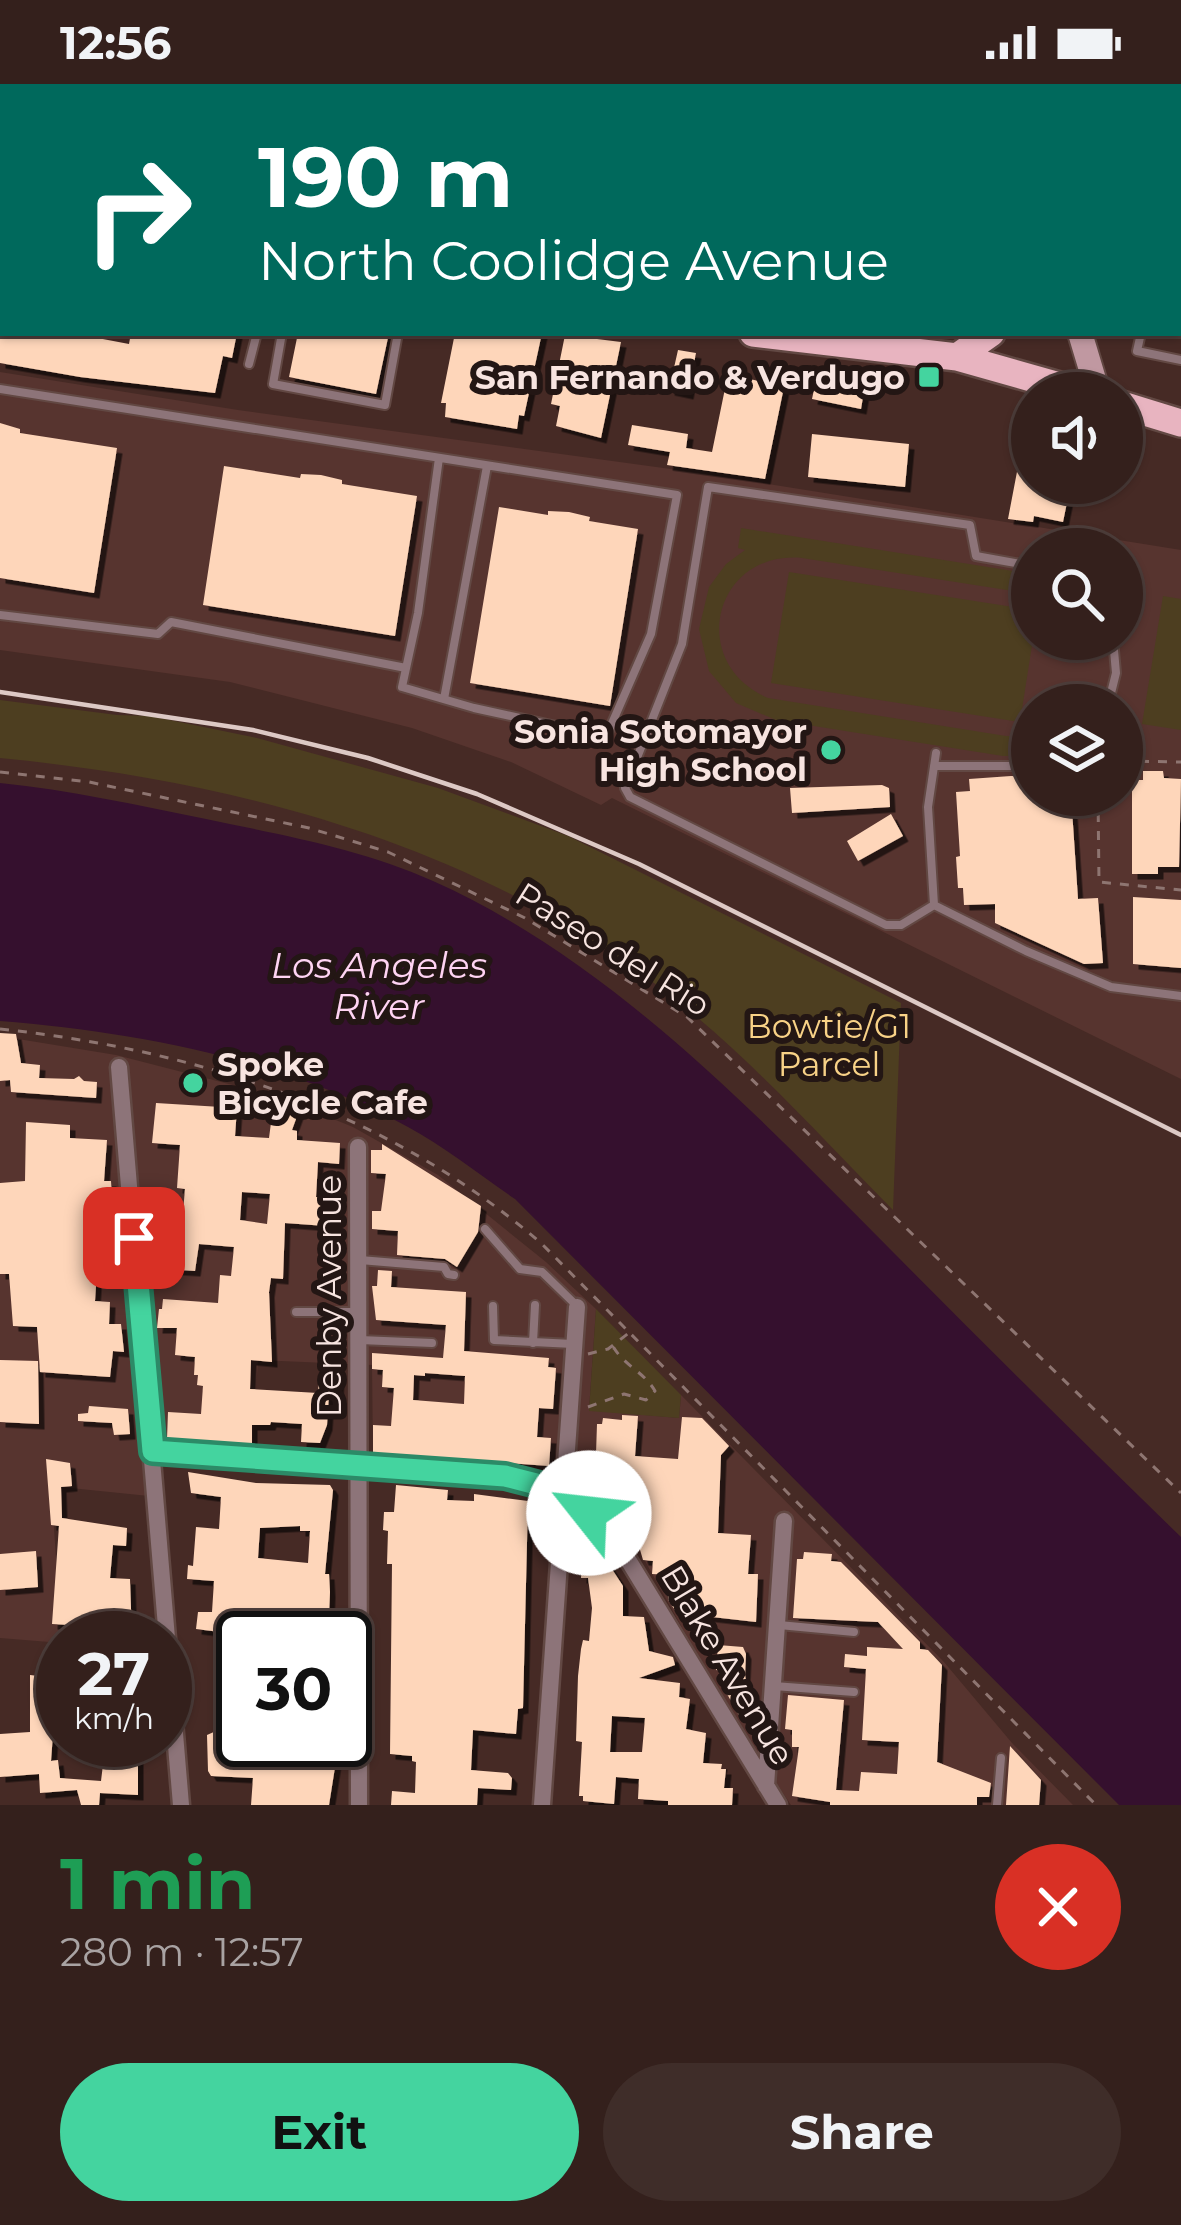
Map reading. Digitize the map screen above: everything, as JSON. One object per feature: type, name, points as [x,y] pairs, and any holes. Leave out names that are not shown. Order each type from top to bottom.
[{"type":"main road","points":[[790,336],[949,349],[1016,372]]},
{"type":"main road","points":[[949,349],[983,336]]},
{"type":"main road","points":[[1005,336],[1010,370]]},
{"type":"main road","points":[[1081,336],[1092,372]]},
{"type":"main road","points":[[1143,411],[1181,423]]},
{"type":"street","points":[[119,1067],[163,1611]]},
{"type":"street","name":"Denby Avenue","points":[[358,1147],[359,1805]]},
{"type":"street","points":[[542,1805],[577,1306]]},
{"type":"street","name":"Blake Avenue","points":[[153,1451],[505,1476],[563,1496],[589,1513],[619,1544],[766,1796],[778,1805]]},
{"type":"street","points":[[766,1796],[784,1521]]},
{"type":"street","points":[[176,1767],[181,1805]]},
{"type":"lane","points":[[249,364],[256,336]]},
{"type":"lane","points":[[281,336],[273,383],[386,405],[398,336]]},
{"type":"lane","points":[[1141,336],[1137,351],[1181,360]]},
{"type":"lane","points":[[0,389],[439,458],[677,496],[651,634],[606,737],[402,687],[418,613],[439,458]]},
{"type":"lane","points":[[444,699],[487,466]]},
{"type":"lane","points":[[934,905],[901,925],[886,925],[630,797],[625,788],[682,644],[708,487],[970,525],[976,556],[1011,562]]},
{"type":"lane","points":[[0,615],[158,634],[171,622],[406,668]]},
{"type":"lane","points":[[934,905],[928,807],[936,753]]},
{"type":"lane","points":[[934,766],[1011,766]]},
{"type":"lane","points":[[934,905],[1111,987],[1181,996]]},
{"type":"lane","points":[[485,1229],[520,1269],[542,1272],[577,1306]]},
{"type":"lane","points":[[358,1260],[444,1267],[454,1275]]},
{"type":"lane","points":[[532,1342],[535,1305]]},
{"type":"lane","points":[[493,1306],[494,1340],[574,1349]]},
{"type":"lane","points":[[296,1312],[359,1312]]},
{"type":"lane","points":[[358,1340],[431,1343]]},
{"type":"lane","points":[[777,1625],[854,1631]]},
{"type":"lane","points":[[773,1686],[854,1692]]},
{"type":"lane","points":[[997,1805],[1000,1758]]},
{"type":"path","points":[[1143,761],[1181,761]]},
{"type":"path","name":"Paseo del Rio","points":[[0,772],[89,782],[309,828],[388,852],[525,918],[687,1017],[1181,1493]]},
{"type":"path","points":[[1098,816],[1099,882],[1181,890]]},
{"type":"path","points":[[574,1349],[596,1354],[631,1332]]},
{"type":"path","points":[[570,1413],[624,1394],[651,1398],[655,1390],[649,1379],[619,1360],[614,1348],[608,1348]]},
{"type":"shaded area","points":[[0,372],[238,410],[700,473],[1044,528],[1011,528],[1011,660],[1143,660],[1143,544],[1181,550],[1181,1079],[612,798],[601,805],[511,762],[412,728],[230,682],[0,650]]},
{"type":"shaded area","points":[[0,1036],[116,1055],[279,1097],[353,1127],[438,1175],[596,1309],[589,1410],[679,1418],[681,1395],[944,1662],[1012,1743],[1073,1805],[791,1805],[734,1721],[640,1552],[609,1513],[575,1489],[517,1465],[373,1453],[372,1365],[258,1360],[252,1453],[146,1439],[149,1496],[51,1486],[60,1611],[36,1611],[36,1641],[0,1638]]},
{"type":"green space","points":[[741,528],[1011,571],[1011,591],[802,558],[772,560],[748,572],[731,590],[721,612],[720,636],[726,660],[742,682],[768,698],[1011,736],[1011,756],[776,720],[736,703],[709,671],[699,629],[709,587],[726,564],[745,550],[738,548]]},
{"type":"green space","points":[[789,572],[1011,607],[1011,660],[1030,660],[1026,684],[1011,684],[1011,721],[771,683]]},
{"type":"green space","points":[[1163,596],[1181,599],[1181,730],[1143,724]]},
{"type":"green space","name":"Bowtie/G1 Parcel","points":[[0,700],[150,716],[257,738],[438,788],[568,836],[901,1003],[893,1210],[723,1040],[662,989],[589,938],[512,895],[348,827],[176,783],[0,758]]},
{"type":"green space","points":[[596,1309],[681,1395],[679,1418],[589,1411]]},
{"type":"water","name":"Los Angeles River","points":[[0,783],[103,798],[264,831],[406,870],[498,914],[560,953],[678,1044],[1181,1537],[1181,1805],[1119,1805],[515,1199],[449,1152],[361,1104],[261,1067],[157,1042],[0,1021]]},
{"type":"building","points":[[0,336],[87,336],[129,344],[130,336],[236,336],[232,358],[223,356],[215,393],[0,363]]},
{"type":"building","points":[[297,336],[388,336],[376,394],[289,377]]},
{"type":"building","points":[[454,336],[541,336],[517,429],[445,417],[446,403],[441,403]]},
{"type":"building","points":[[565,336],[621,342],[601,438],[556,426],[560,406],[551,404]]},
{"type":"building","points":[[678,350],[696,353],[688,394],[669,390]]},
{"type":"building","points":[[846,369],[867,373],[861,409],[812,399],[816,380],[843,385]]},
{"type":"building","points":[[728,374],[784,387],[765,479],[667,465],[670,452],[628,445],[632,425],[688,434],[686,448],[712,452]]},
{"type":"building","points":[[0,423],[20,433],[117,448],[94,593],[0,578]]},
{"type":"building","points":[[812,434],[909,444],[905,487],[808,477]]},
{"type":"building","points":[[224,466],[300,478],[301,474],[321,475],[342,480],[342,484],[417,496],[395,636],[203,605]]},
{"type":"building","points":[[1011,503],[1067,504],[1063,522],[1034,516],[1033,522],[1008,519]]},
{"type":"building","points":[[499,507],[548,515],[548,511],[569,512],[590,517],[589,521],[638,529],[610,706],[470,683]]},
{"type":"building","points":[[1143,771],[1163,771],[1164,778],[1181,779],[1179,867],[1158,867],[1158,874],[1132,874],[1132,816],[1143,816]]},
{"type":"building","points":[[1011,776],[1011,816],[1072,816],[1078,899],[1098,898],[1103,963],[1084,964],[995,923],[995,904],[964,905],[963,888],[958,888],[956,792],[970,791],[969,779]]},
{"type":"building","points":[[790,788],[889,788],[890,807],[792,813]]},
{"type":"building","points":[[891,814],[903,836],[858,861],[847,841]]},
{"type":"building","points":[[1133,897],[1181,900],[1181,968],[1133,964]]},
{"type":"building","points":[[0,1033],[16,1034],[21,1063],[40,1065],[39,1078],[79,1076],[97,1082],[96,1098],[11,1092],[10,1080],[0,1081]]},
{"type":"building","points":[[274,1100],[300,1108],[292,1130],[297,1131],[297,1140],[340,1143],[339,1164],[318,1162],[316,1197],[328,1198],[326,1226],[285,1223],[283,1279],[271,1278],[269,1292],[272,1362],[251,1360],[250,1389],[318,1393],[319,1375],[339,1376],[338,1394],[329,1394],[327,1425],[320,1443],[301,1442],[302,1424],[271,1422],[252,1425],[252,1445],[167,1439],[168,1412],[201,1414],[203,1386],[197,1385],[198,1375],[194,1375],[195,1357],[175,1355],[177,1328],[157,1328],[159,1309],[163,1299],[218,1303],[220,1275],[231,1276],[234,1247],[199,1244],[195,1271],[165,1269],[167,1222],[182,1223],[185,1189],[177,1188],[180,1145],[152,1143],[156,1103],[237,1108],[235,1136],[269,1138]],"holes":[[[242,1192],[270,1194],[267,1224],[240,1220]]]},
{"type":"building","points":[[26,1122],[70,1125],[70,1138],[107,1140],[104,1181],[111,1181],[113,1211],[104,1211],[100,1228],[95,1301],[110,1302],[109,1324],[121,1324],[124,1352],[113,1351],[110,1377],[40,1372],[37,1327],[13,1326],[9,1274],[0,1274],[0,1183],[25,1181]]},
{"type":"building","points":[[382,1144],[481,1206],[478,1232],[457,1267],[445,1259],[397,1255],[398,1231],[372,1229],[372,1211],[381,1211],[386,1174],[371,1173],[371,1150],[382,1150]]},
{"type":"building","points":[[378,1270],[392,1271],[391,1287],[466,1292],[464,1351],[549,1358],[548,1367],[556,1368],[553,1409],[539,1408],[537,1437],[551,1438],[549,1466],[373,1453],[373,1425],[391,1426],[394,1388],[382,1387],[383,1370],[372,1369],[372,1353],[443,1358],[446,1325],[376,1320],[372,1286],[377,1286]],"holes":[[[414,1375],[465,1376],[464,1404],[413,1400]]]},
{"type":"building","points":[[0,1360],[38,1361],[39,1424],[0,1422]]},
{"type":"building","points":[[89,1406],[128,1409],[130,1434],[114,1435],[112,1423],[78,1421],[78,1414],[88,1413]]},
{"type":"building","points":[[622,1415],[638,1416],[635,1456],[678,1459],[682,1417],[702,1418],[729,1446],[721,1455],[718,1533],[751,1535],[748,1574],[758,1574],[756,1622],[677,1613],[668,1600],[670,1575],[652,1574],[653,1561],[643,1560],[639,1546],[634,1545],[634,1532],[623,1531],[625,1499],[585,1496],[586,1453],[596,1454],[597,1424],[603,1418],[622,1420]]},
{"type":"building","points":[[46,1459],[70,1463],[72,1486],[61,1487],[62,1518],[127,1528],[126,1546],[113,1545],[110,1578],[130,1579],[131,1611],[53,1611],[59,1526],[51,1525]]},
{"type":"building","points":[[188,1472],[256,1483],[330,1485],[325,1574],[329,1574],[329,1611],[216,1611],[216,1632],[196,1629],[198,1612],[212,1612],[214,1581],[187,1579],[188,1565],[193,1566],[196,1527],[219,1529],[221,1497],[191,1493]],"holes":[[[300,1526],[300,1531],[310,1531],[308,1563],[258,1558],[260,1528]]]},
{"type":"building","points":[[396,1485],[448,1490],[447,1500],[474,1501],[474,1494],[528,1501],[523,1708],[518,1709],[516,1734],[473,1730],[471,1770],[508,1773],[511,1790],[478,1788],[477,1805],[391,1805],[392,1791],[415,1793],[416,1762],[412,1756],[390,1754],[392,1564],[387,1564],[388,1531],[383,1530],[384,1512],[394,1512]]},
{"type":"building","points":[[36,1551],[38,1587],[0,1590],[0,1554]]},
{"type":"building","points":[[804,1552],[832,1554],[831,1561],[841,1562],[920,1642],[920,1649],[928,1650],[942,1665],[937,1762],[991,1783],[989,1797],[977,1797],[977,1805],[830,1805],[792,1796],[799,1747],[792,1747],[792,1730],[785,1729],[788,1695],[844,1700],[836,1790],[859,1791],[861,1772],[897,1774],[899,1742],[862,1740],[866,1669],[844,1667],[845,1654],[867,1656],[867,1647],[903,1649],[878,1622],[793,1618],[797,1559],[803,1559]]},
{"type":"building","points":[[582,1561],[608,1563],[623,1586],[623,1616],[644,1617],[649,1651],[673,1657],[675,1665],[639,1678],[680,1683],[679,1697],[690,1699],[686,1729],[706,1733],[703,1763],[722,1764],[721,1769],[726,1769],[724,1788],[733,1788],[732,1805],[668,1805],[668,1801],[638,1799],[639,1779],[616,1777],[614,1804],[583,1801],[579,1796],[578,1676],[583,1640],[589,1641],[592,1608],[588,1578],[581,1578]],"holes":[[[612,1716],[645,1718],[642,1752],[610,1752]]]},
{"type":"building","points":[[718,1645],[743,1647],[746,1654],[751,1712],[745,1720],[721,1683],[721,1671],[716,1670]]},
{"type":"building","points":[[30,1675],[36,1676],[36,1767],[59,1767],[60,1778],[101,1781],[103,1767],[138,1767],[138,1795],[100,1793],[99,1805],[81,1805],[77,1790],[40,1793],[39,1774],[0,1777],[0,1734],[30,1732]]},
{"type":"building","points":[[216,1731],[216,1767],[335,1767],[329,1805],[251,1805],[253,1778],[211,1776],[207,1735]]},
{"type":"building","points":[[1010,1746],[1041,1780],[1039,1805],[1006,1805]]},
{"type":"railway","points":[[0,692],[253,730],[368,758],[477,794],[639,864],[1181,1135]]},
{"type":"place","name":"San Fernando & Verdugo","points":[[929,377]]},
{"type":"place","name":"Sonia Sotomayor High School","points":[[831,750]]},
{"type":"place","name":"Spoke Bicycle Cafe","points":[[193,1083]]},
{"type":"route","points":[[134,1238],[153,1451],[505,1476],[544,1486],[589,1513]]}]
